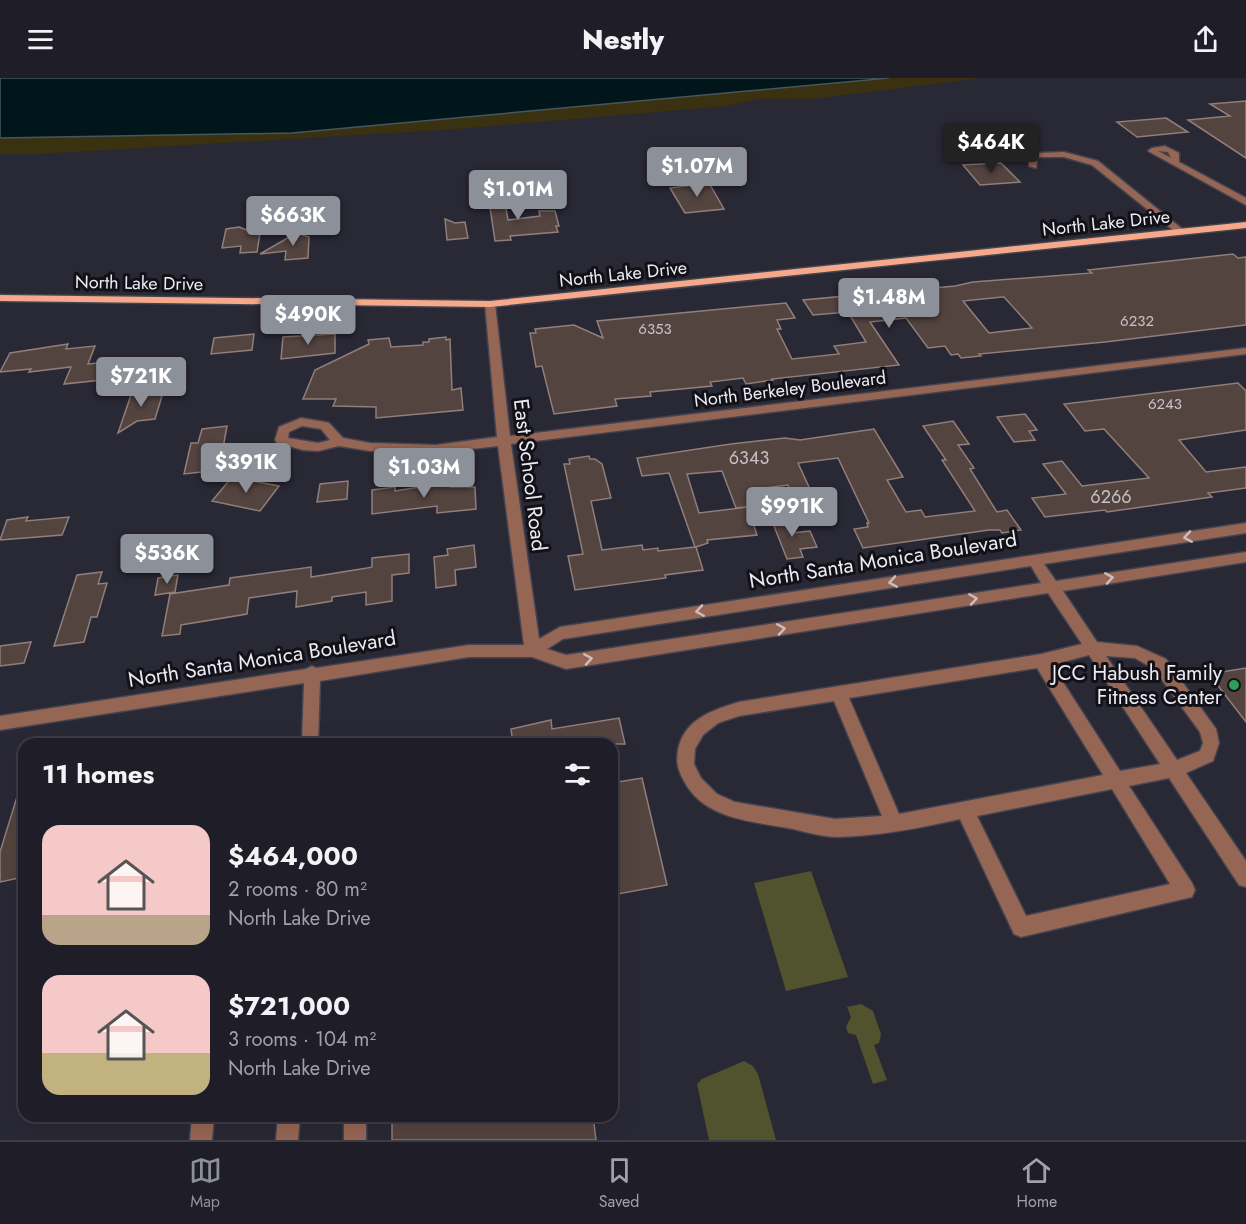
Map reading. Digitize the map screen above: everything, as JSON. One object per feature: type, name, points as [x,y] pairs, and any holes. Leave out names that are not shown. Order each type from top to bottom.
[{"type":"main road","name":"North Lake Drive","points":[[0,298],[490,304],[1246,225]]},
{"type":"street","points":[[1033,166],[1033,158],[1064,154],[1095,163],[1181,232]]},
{"type":"street","points":[[1175,164],[1246,202]]},
{"type":"street","name":"East School Road","points":[[490,304],[504,442],[529,614],[531,651]]},
{"type":"street","name":"North Berkeley Boulevard","points":[[339,442],[370,447],[436,449],[1246,351]]},
{"type":"street","name":"North Santa Monica Boulevard","points":[[531,651],[560,633],[1246,528]]},
{"type":"street","name":"North Santa Monica Boulevard","points":[[0,723],[312,673],[469,651],[531,651],[566,662],[1246,557]]},
{"type":"street","points":[[1034,560],[1246,878]]},
{"type":"street","points":[[1092,648],[1137,652],[1153,658],[1200,717],[1210,736],[1207,756],[1194,763],[1173,769],[894,824],[835,828],[734,810],[711,800],[695,784],[685,765],[687,748],[696,730],[713,717],[739,709],[1041,661],[1092,648]]},
{"type":"street","points":[[965,810],[1021,927],[1185,890],[1041,661]]},
{"type":"street","points":[[310,738],[312,673]]},
{"type":"street","points":[[839,693],[894,824]]},
{"type":"street","points":[[201,1140],[202,1122]]},
{"type":"street","points":[[287,1140],[288,1122]]},
{"type":"street","points":[[355,1122],[355,1140]]},
{"type":"green space","points":[[811,871],[848,977],[786,991],[754,883]]},
{"type":"green space","points":[[861,1004],[873,1011],[881,1034],[879,1043],[874,1045],[887,1080],[873,1084],[856,1035],[848,1033],[846,1027],[851,1017],[847,1007]]},
{"type":"green space","points":[[744,1061],[753,1066],[758,1074],[776,1140],[709,1140],[697,1084],[702,1079]]},
{"type":"sand","points":[[888,78],[982,78],[812,99],[759,99],[727,106],[458,129],[41,154],[0,154],[0,138],[292,133]]},
{"type":"shaded area","points":[[0,78],[889,78],[292,133],[0,138]]},
{"type":"building","points":[[1246,101],[1246,158],[1188,120],[1230,116],[1210,104]]},
{"type":"building","points":[[1166,118],[1188,132],[1137,137],[1117,122]]},
{"type":"building","points":[[1001,163],[1020,182],[980,185],[963,165]]},
{"type":"building","points":[[709,183],[724,209],[685,213],[670,188]]},
{"type":"building","points":[[503,191],[508,220],[540,216],[539,211],[555,211],[559,226],[556,226],[558,232],[510,236],[511,240],[495,241],[488,194]]},
{"type":"building","points":[[445,219],[455,223],[465,222],[468,238],[447,240]]},
{"type":"building","points":[[239,227],[252,232],[251,234],[260,233],[257,252],[240,253],[241,246],[222,248],[226,229]]},
{"type":"building","points":[[296,233],[309,237],[308,258],[285,260],[286,251],[260,254]]},
{"type":"building","points":[[1233,254],[1238,258],[1246,257],[1246,325],[979,354],[981,356],[961,358],[958,354],[951,355],[945,346],[928,348],[906,318],[870,322],[899,365],[746,384],[743,378],[710,382],[712,386],[650,392],[651,396],[615,399],[617,406],[554,414],[542,366],[536,367],[530,333],[536,333],[535,329],[574,325],[603,338],[597,321],[786,303],[795,318],[777,320],[781,329],[777,329],[792,359],[839,354],[834,346],[866,342],[848,312],[813,315],[803,300],[955,286],[973,282],[1092,273],[1088,270]],"holes":[[[1004,297],[1032,328],[989,333],[963,301]]]},
{"type":"building","points":[[254,334],[252,350],[211,354],[214,338]]},
{"type":"building","points":[[335,334],[335,353],[281,359],[283,337]]},
{"type":"building","points":[[446,337],[446,340],[450,339],[452,390],[461,388],[463,410],[376,418],[376,407],[333,406],[336,399],[303,399],[315,370],[369,344],[368,340],[389,338],[391,347],[423,345],[423,342],[429,342],[429,339]]},
{"type":"building","points":[[68,344],[66,349],[95,346],[88,364],[108,362],[102,380],[64,384],[71,367],[29,372],[31,369],[0,372],[10,353]]},
{"type":"building","points":[[1238,383],[1246,391],[1246,430],[1179,440],[1206,472],[1246,467],[1246,488],[1208,493],[1212,497],[1107,512],[1105,510],[1045,517],[1032,498],[1066,494],[1043,464],[1062,461],[1082,486],[1149,478],[1104,429],[1085,431],[1064,404]]},
{"type":"building","points":[[147,391],[162,396],[155,419],[137,421],[118,433],[132,392]]},
{"type":"building","points":[[1025,414],[1037,430],[1029,431],[1035,440],[1014,442],[997,417]]},
{"type":"building","points":[[953,421],[969,444],[958,445],[974,468],[970,469],[997,512],[1007,510],[1021,530],[1002,533],[1000,530],[989,530],[863,548],[854,529],[868,527],[867,523],[869,523],[838,458],[798,463],[821,513],[801,516],[788,485],[755,489],[761,505],[736,508],[722,471],[687,474],[699,513],[748,507],[757,535],[707,540],[708,543],[696,547],[703,570],[665,575],[666,578],[575,590],[568,556],[583,554],[564,464],[570,464],[569,459],[589,456],[590,459],[595,459],[602,464],[611,498],[591,501],[602,550],[642,545],[643,550],[658,548],[658,551],[695,547],[669,473],[642,476],[637,458],[731,444],[785,438],[800,440],[874,429],[903,477],[887,480],[906,512],[921,510],[925,517],[975,511],[942,460],[946,460],[923,426]]},
{"type":"building","points":[[227,426],[219,470],[184,474],[191,443],[198,443],[202,429]]},
{"type":"building","points":[[232,477],[279,486],[260,511],[212,501]]},
{"type":"building","points":[[348,481],[347,499],[317,502],[320,484]]},
{"type":"building","points":[[450,482],[450,487],[475,487],[476,509],[437,513],[437,506],[372,514],[372,490],[395,487],[395,491]]},
{"type":"building","points":[[782,511],[792,533],[810,531],[817,547],[800,549],[803,557],[787,559],[770,516]]},
{"type":"building","points":[[28,517],[26,521],[69,517],[62,535],[0,540],[7,520]]},
{"type":"building","points":[[474,545],[476,567],[455,570],[456,585],[436,588],[434,557],[448,555],[447,549]]},
{"type":"building","points":[[409,554],[409,573],[392,575],[392,601],[366,605],[366,592],[332,597],[332,601],[296,607],[297,591],[249,598],[247,614],[181,625],[180,634],[162,636],[170,594],[229,585],[230,578],[311,567],[311,577],[367,568],[372,567],[372,558]]},
{"type":"building","points":[[102,572],[98,584],[107,583],[97,617],[91,617],[84,642],[54,646],[77,575]]},
{"type":"building","points":[[178,575],[175,592],[155,595],[158,578]]},
{"type":"building","points":[[31,642],[24,663],[0,666],[0,646]]},
{"type":"building","points":[[1246,668],[1246,722],[1209,674]]},
{"type":"building","points":[[619,718],[625,744],[618,744],[618,738],[512,738],[511,729],[551,720],[552,729]]},
{"type":"building","points":[[642,778],[667,885],[618,894],[618,782]]},
{"type":"building","points":[[18,794],[18,878],[0,882],[0,852]]},
{"type":"building","points":[[392,1122],[594,1122],[596,1140],[392,1140]]},
{"type":"place","name":"JCC Habush Family Fitness Center","points":[[1234,685]]}]
